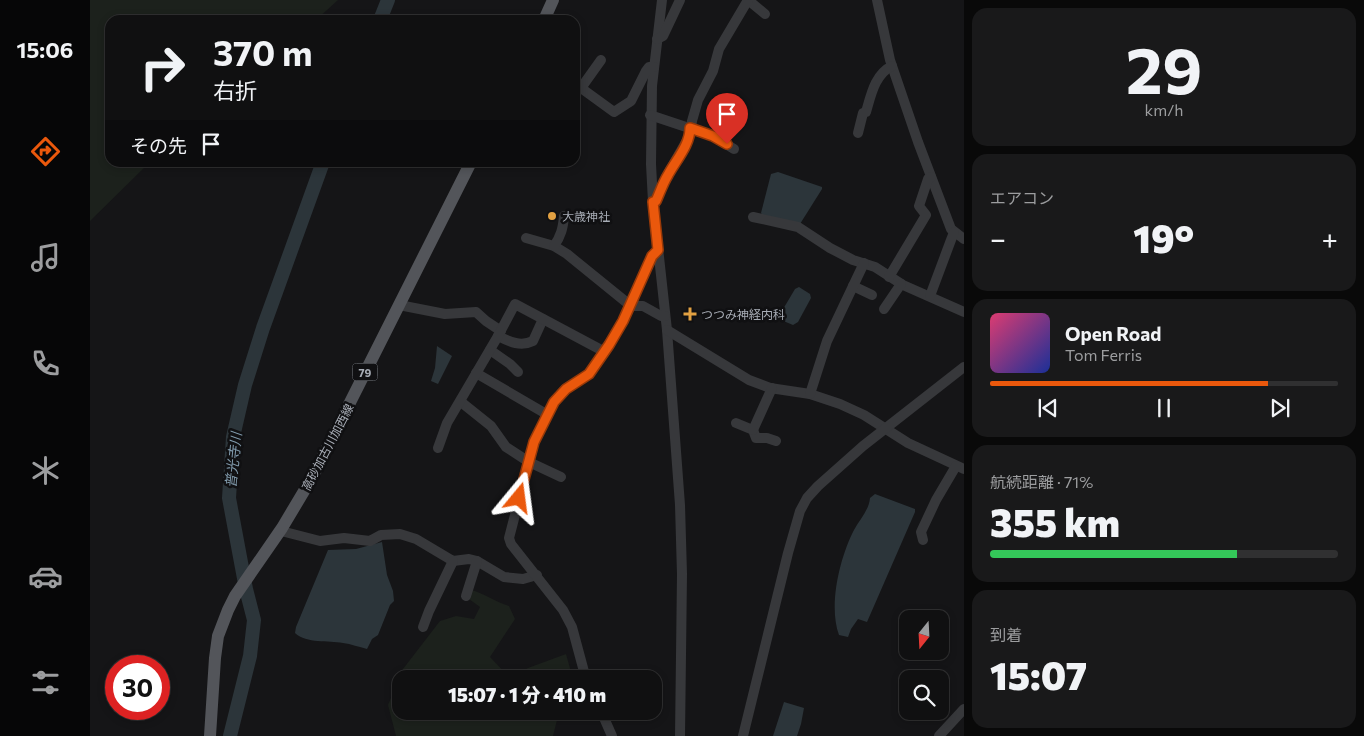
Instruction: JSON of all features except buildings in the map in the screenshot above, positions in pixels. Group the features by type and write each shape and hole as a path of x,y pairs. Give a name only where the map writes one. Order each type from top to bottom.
{"main road":[{"path":"546,15 553,0"},
{"name":"高砂加古川加西線","path":"210,736 218,636 228,610 238,591 282,528 313,476 468,167"}],"street":[{"path":"662,0 650,115 653,202 667,330 680,515 682,574 680,736"},
{"path":"657,39 663,36 680,0"},
{"path":"653,202 656,201 666,177 690,135 690,128 698,100 713,71 719,49 748,0 765,14"},
{"path":"877,0 892,66 931,177 951,229 964,239"},
{"path":"601,60 581,88 614,112 630,101 646,71 649,67 654,67"},
{"path":"858,133 876,81 886,68 892,66"},
{"path":"650,115 713,136 734,149"},
{"path":"889,277 926,215 919,206 928,179 931,177"},
{"path":"554,246 564,227 564,216"},
{"path":"752,217 798,227 830,248 853,260 875,267 901,284 964,312"},
{"path":"930,296 954,232"},
{"path":"526,238 554,246 567,254 630,305 643,306 661,316 665,316"},
{"path":"584,670 572,627 563,610 508,538 534,442 554,402 566,389 589,374 605,352 630,305 652,256 658,250"},
{"path":"810,394 826,341 864,263"},
{"path":"884,309 901,284"},
{"path":"853,286 872,295"},
{"path":"438,448 447,423 500,334 515,304 605,352"},
{"path":"399,305 445,314 476,312 500,334 514,343 530,343 533,341 543,319"},
{"path":"667,330 749,380 772,388 810,394 840,404 856,411 908,443 960,468 936,500 921,532 923,540"},
{"path":"490,350 518,372"},
{"path":"743,736 786,562 800,511 807,498 818,486 886,429 964,367"},
{"path":"476,373 548,415"},
{"path":"772,388 753,430 756,438 767,438 776,441"},
{"path":"461,402 491,426 506,448 529,462 561,477"},
{"path":"736,423 753,430"},
{"path":"282,528 284,532 320,541 344,538 370,541 381,535 400,534 416,539 453,561 469,559 477,561 504,577 523,579 537,575"},
{"path":"423,627 453,561"},
{"path":"466,596 477,561"},
{"path":"939,736 964,710"},
{"path":"604,720 612,736"}],"shaded area":[{"path":"90,0 338,0 322,15 105,15 105,167 145,167 90,221"},
{"path":"778,172 822,187 800,224 763,216 761,213 771,174"},
{"path":"799,287 810,294 811,298 798,322 793,325 781,320 779,316 795,289"},
{"path":"437,346 452,356 438,384 431,381 435,368"},
{"path":"875,494 915,509 915,512 867,622 858,619 848,637 839,635 836,623 835,596 837,581 849,541 866,510 870,498"},
{"path":"382,542 387,575 393,591 394,601 390,605 378,635 372,639 367,649 346,643 305,639 295,633 328,550 356,549"},
{"path":"472,590 509,606 515,619 490,657 502,670 403,670 440,621 456,616 474,619 480,607 469,599"},
{"path":"566,654 570,670 524,670 528,668"},
{"path":"392,695 392,720 557,720 553,736 396,736 388,705"},
{"path":"784,702 804,708 797,736 773,736"}],"waterway":[{"name":"普光寺川","path":"382,15 388,0"},
{"name":"普光寺川","path":"230,736 250,656 254,620 246,589 229,498 233,437 245,385 263,328 321,167"}],"place":[{"name":"大歳神社","path":"552,216"},
{"name":"つつみ神経内科","path":"690,314"}],"route":[{"path":"519,498 534,442 554,402 566,389 589,374 604,353 623,321 652,256 658,250 653,202 656,201 666,177 686,144 690,135 690,128 713,136 727,144"}]}
